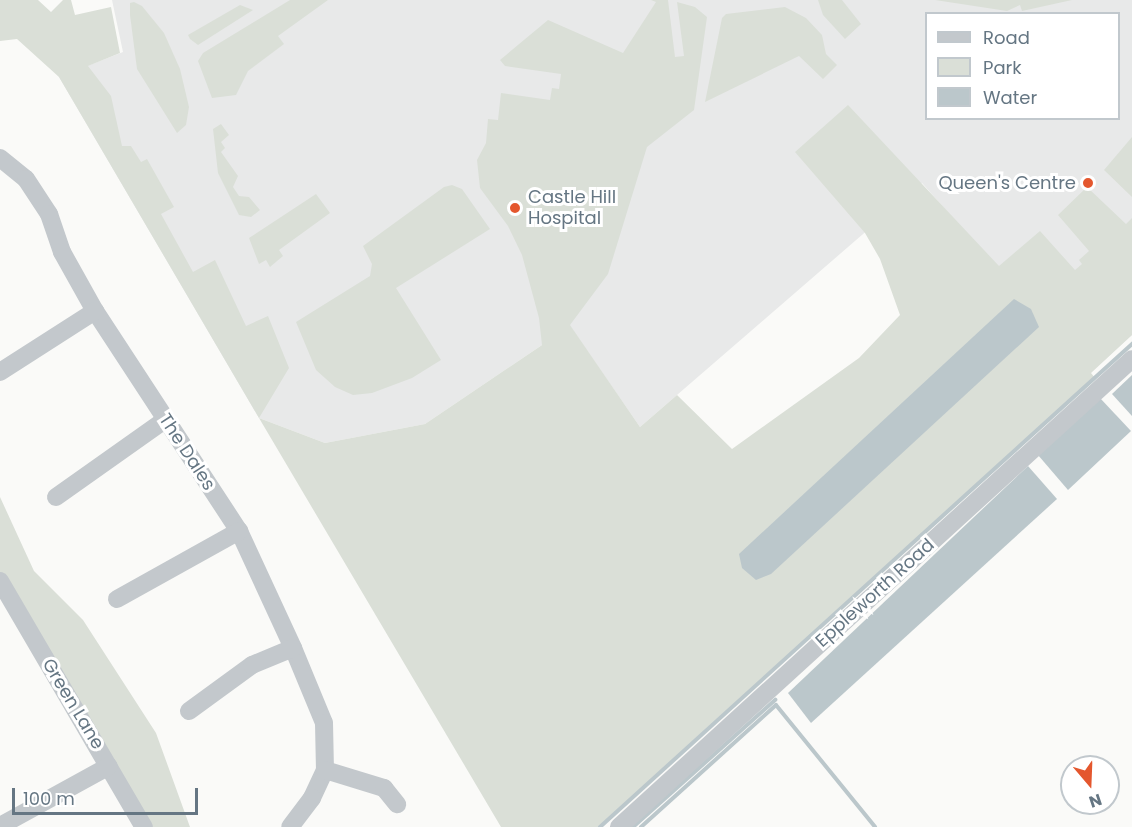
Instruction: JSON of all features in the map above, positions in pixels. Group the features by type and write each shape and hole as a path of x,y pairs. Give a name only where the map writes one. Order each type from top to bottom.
{"street":[{"name":"The Dales","path":"0,158 26,179 49,214 62,252 95,311 238,531 292,648 324,723 325,770 312,798 290,827"},
{"path":"0,372 95,311"},
{"name":"Eppleworth Road","path":"619,827 1132,358"},
{"path":"55,496 166,419"},
{"path":"117,599 238,531"},
{"name":"Green Lane","path":"0,581 144,827"},
{"path":"189,712 252,665 292,648"},
{"path":"0,826 109,766"},
{"path":"325,770 384,788 397,805"}],"shaded area":[{"name":"Castle Hill Hospital","path":"112,0 1132,0 1132,335 1090,373 922,183 640,427 570,326 425,424 325,443 259,418 59,77 123,52"}],"green space":[{"path":"0,0 38,0 51,12 63,0 71,0 75,15 111,7 120,53 88,66 111,96 122,146 131,146 141,162 147,159 174,207 161,214 193,272 215,260 246,326 268,316 289,368 259,418 59,77 17,39 0,41"},
{"path":"290,0 328,0 278,36 284,44 248,71 236,95 212,98 198,61 203,53"},
{"path":"651,0 668,0 675,57 684,56 677,2 695,7 707,17 694,110 647,147 608,274 570,325 640,427 677,395 732,449 859,358 900,315 880,259 865,233 795,152 848,105 999,266 1040,231 1075,270 1082,264 1079,260 1089,251 1058,215 1087,187 1126,224 1132,218 1132,335 1091,373 1095,378 601,827 501,827 259,418 325,443 425,424 542,345 539,318 522,255 508,226 480,188 477,160 486,143 488,119 498,120 501,93 550,100 552,88 559,89 561,74 505,66 500,60 548,20 623,53 656,2"},
{"path":"818,0 842,0 861,24 845,39 823,15"},
{"path":"935,0 1072,0 1022,11 1020,5 1007,11"},
{"path":"134,2 142,6 164,33 180,69 189,107 186,125 177,133 137,69 130,15 130,3"},
{"path":"240,5 253,10 198,45 190,39 188,35"},
{"path":"785,7 806,18 822,35 826,54 837,65 823,79 799,56 705,102 722,18 726,14"},
{"path":"221,124 229,135 221,142 225,148 221,152 238,176 233,187 239,196 249,197 260,210 251,217 239,215 218,173 213,129"},
{"path":"1132,137 1132,197 1104,170"},
{"path":"452,185 462,189 490,229 396,288 441,360 412,378 372,393 353,395 335,387 316,370 296,322 370,276 372,264 363,246 444,187"},
{"path":"316,194 330,213 279,250 283,256 270,267 266,260 259,264 249,238"},
{"path":"0,497 34,571 83,620 156,733 190,827 144,827 0,581"}],"water":[{"path":"1014,299 1031,309 1039,327 771,574 756,580 742,568 739,554"},
{"path":"1132,375 1132,416 1112,394"},
{"path":"1100,398 1131,431 1068,490 1038,455"},
{"path":"1028,466 1057,499 811,723 788,693"}],"waterway":[{"path":"600,827 1132,344"},
{"path":"633,827 775,700"},
{"path":"641,827 776,705 875,827"}],"place":[{"name":"Queen's Centre","path":"1088,183"},
{"name":"Castle Hill Hospital","path":"515,208"}]}
